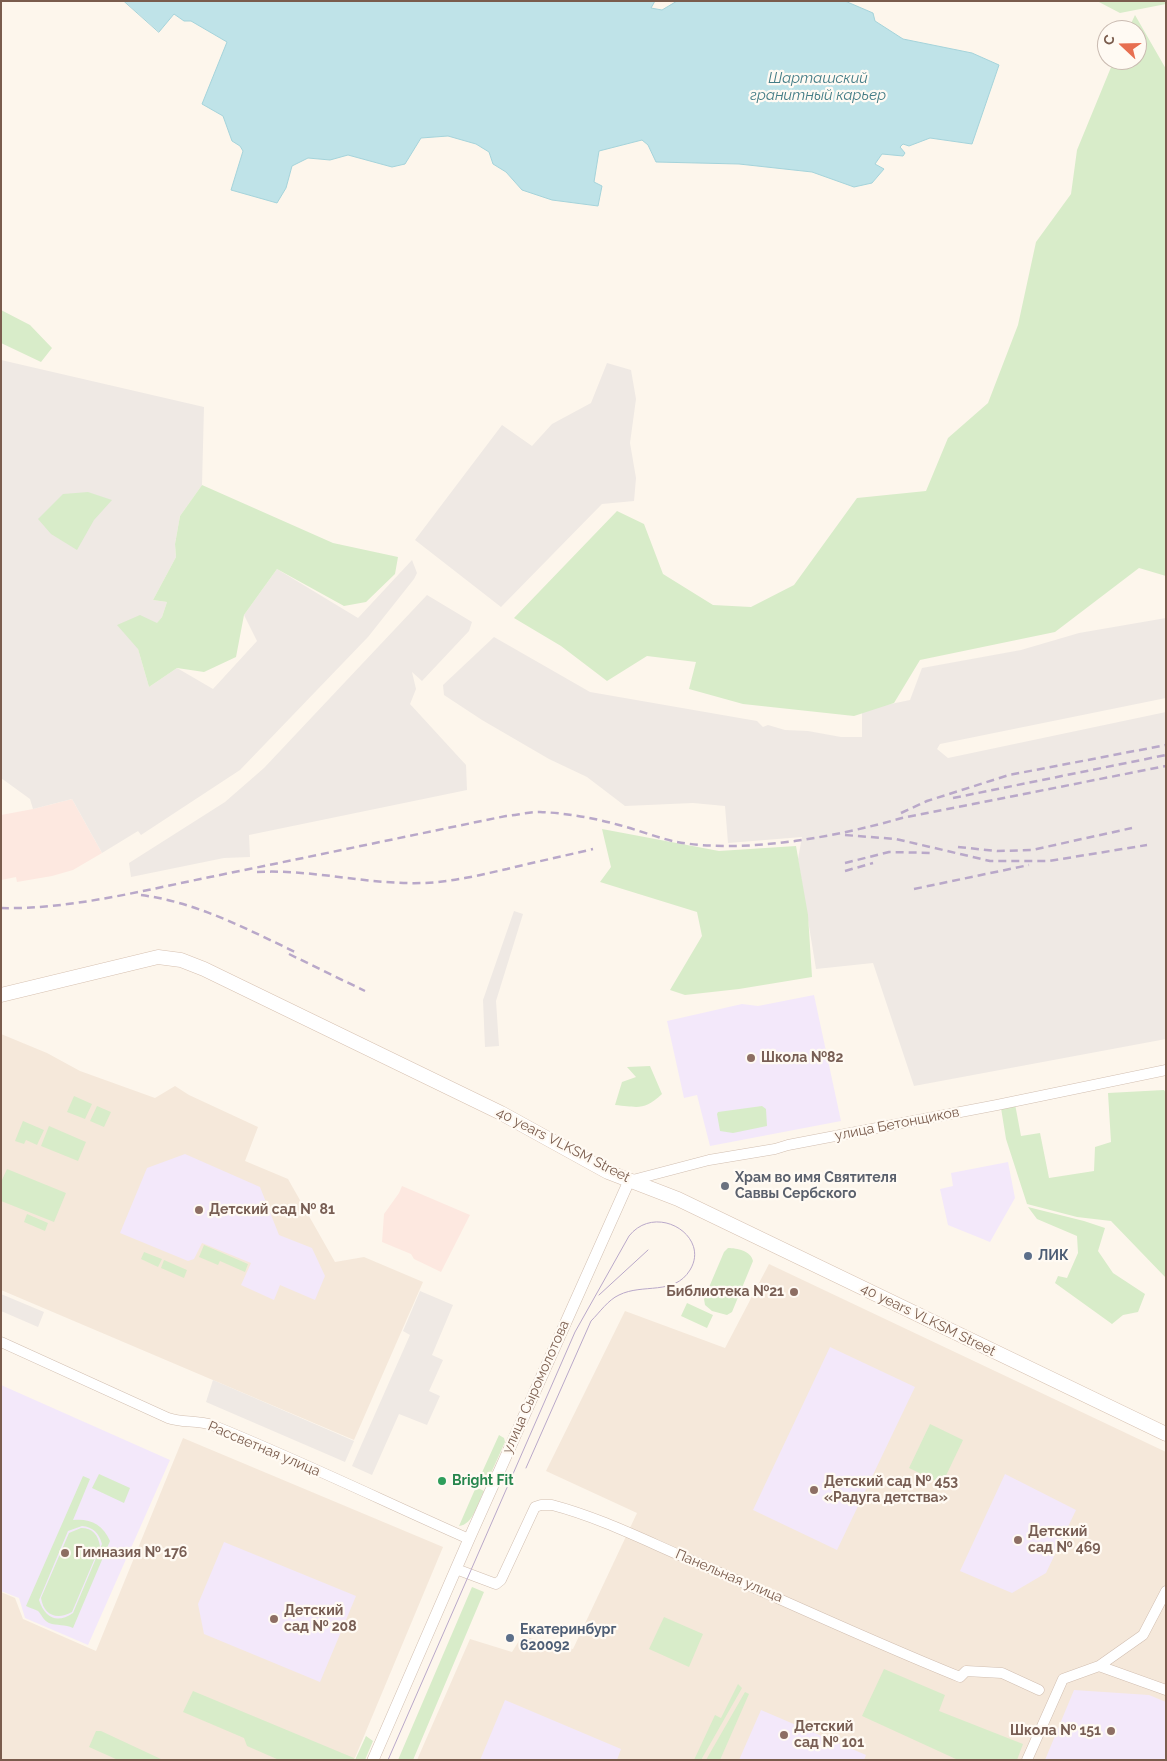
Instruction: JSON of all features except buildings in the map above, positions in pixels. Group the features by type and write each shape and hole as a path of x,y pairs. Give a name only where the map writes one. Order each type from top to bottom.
{"main road":[{"name":"40 years VLKSM Street","path":"1,995 158,957 181,960 501,1113 608,1172 685,1203 1166,1434"}],"street":[{"name":"улица Бетонщиков","path":"629,1181 709,1160 775,1149 1166,1070"},
{"name":"улица Сыромолотова","path":"373,1760 469,1539 629,1181"},
{"name":"Рассветная улица","path":"1,1342 168,1418 176,1421 209,1424 469,1539"},
{"name":"Панельная улица","path":"456,1569 496,1584 501,1580 535,1508 541,1504 552,1505 566,1508 626,1532 960,1678 966,1671 1002,1673 1040,1690"},
{"path":"1028,1760 1063,1679 1099,1666 1143,1635 1166,1592"},
{"path":"1099,1666 1166,1690"}],"shaded area":[{"path":"1,360 204,407 202,485 180,516 175,544 176,557 153,600 167,602 162,617 138,649 149,687 177,668 213,689 257,641 244,615 277,569 358,618 412,560 417,573 368,637 240,770 141,835 138,831 102,853 72,799 33,809 30,799 1,778"},
{"path":"607,363 631,370 636,399 630,443 636,478 634,501 602,504 501,607 415,540 502,425 532,446 552,424 591,403"},
{"path":"427,595 472,622 469,631 422,681 412,672 416,689 410,704 466,765 467,790 249,835 250,857 224,858 131,877 129,863 225,802 264,768"},
{"path":"1166,618 1166,698 940,744 937,749 948,758 1166,712 1166,1039 914,1086 873,963 816,969 798,859 802,837 728,843 725,806 693,803 625,806 587,777 549,759 482,720 444,695 443,685 494,637 590,692 757,721 763,727 768,725 785,730 808,731 841,737 862,737 862,710 910,700 922,668 1021,650 1079,633"},
{"path":"72,799 102,853 73,870 52,876 17,882 16,877 1,880 1,815"},
{"path":"514,911 523,914 496,1001 499,1046 485,1047 483,1000"},
{"name":"Школа №82","path":"814,995 841,1121 710,1146 697,1095 684,1098 667,1021 742,1004 758,1006"},
{"path":"1,1034 47,1053 80,1071 155,1098 175,1086 189,1095 258,1127 245,1161 288,1179 335,1262 364,1257 423,1282 354,1440 1,1290"},
{"name":"Детский сад № 81","path":"185,1154 260,1187 279,1235 312,1248 325,1276 315,1300 280,1285 274,1300 241,1285 251,1263 202,1243 194,1259 188,1261 120,1233 147,1168"},
{"path":"1008,1162 1015,1198 990,1242 948,1225 940,1189 953,1186 951,1173"},
{"path":"402,1186 470,1215 441,1272 414,1259 411,1254 382,1242 384,1214"},
{"path":"769,1264 1166,1452 1166,1760 417,1760 470,1639 512,1652 522,1636 573,1649 637,1513 546,1471 625,1311 725,1348"},
{"path":"420,1291 453,1305 432,1355 443,1360 429,1391 440,1396 427,1425 399,1414 372,1475 352,1466 410,1335 403,1331"},
{"path":"1,1294 44,1312 38,1327 1,1311"},
{"path":"830,1347 915,1387 837,1550 753,1510"},
{"path":"213,1380 354,1441 345,1462 206,1402"},
{"name":"Гимназия № 176","path":"1,1385 170,1460 88,1645 25,1618 19,1598 1,1591"},
{"path":"183,1438 443,1547 354,1760 1,1760 1,1592 15,1598 23,1619 96,1651"},
{"name":"Детский сад № 469","path":"1005,1474 1076,1510 1046,1573 1012,1593 960,1571"},
{"name":"Детский сад № 208","path":"224,1542 356,1596 320,1682 204,1634 198,1604"},
{"name":"Школа № 151","path":"1074,1690 1149,1695 1166,1702 1166,1760 1045,1760"},
{"path":"505,1700 621,1749 617,1760 480,1760"},
{"name":"Детский сад № 101","path":"761,1710 866,1755 864,1760 739,1760"}],"green space":[{"path":"1097,1 1166,1 1166,4 1120,13"},
{"path":"1147,36 1166,69 1166,576 1139,568 1055,632 920,660 894,703 854,716 743,704 689,689 696,662 647,656 607,681 561,646 514,618 617,511 644,524 663,574 713,605 751,607 794,585 857,498 926,491 948,438 988,403 1018,325 1036,242 1071,194 1077,150 1110,70 1147,70"},
{"path":"1,310 30,325 52,348 41,362 1,343"},
{"path":"202,485 333,543 398,557 395,574 366,602 344,606 277,569 244,615 236,657 204,672 177,668 149,687 138,649 117,625 140,615 157,623 162,617 167,602 153,600 176,557 175,544 180,516"},
{"path":"88,492 112,500 94,520 77,550 51,534 38,519 63,494"},
{"path":"602,829 719,851 796,846 808,915 812,977 739,989 685,995 670,990 702,936 697,912 600,882 611,867"},
{"path":"650,1066 662,1094 650,1103 640,1107 615,1105 622,1082 636,1077 627,1067"},
{"path":"1164,1090 1166,1093 1166,1278 1111,1221 1077,1217 1027,1204 1006,1139 1001,1108 1015,1104 1021,1136 1040,1133 1049,1178 1094,1171 1095,1147 1111,1142 1108,1093"},
{"path":"74,1096 92,1104 85,1119 67,1112"},
{"path":"97,1106 111,1112 104,1127 90,1121"},
{"path":"762,1106 766,1109 767,1126 733,1133 720,1131 718,1112"},
{"path":"23,1121 44,1130 37,1145 26,1140 24,1144 15,1141"},
{"path":"49,1126 86,1142 78,1161 41,1146"},
{"path":"7,1169 66,1193 54,1222 1,1201 1,1182"},
{"path":"1028,1207 1105,1228 1098,1251 1113,1273 1145,1294 1138,1312 1123,1315 1112,1324 1055,1283 1058,1276 1067,1278 1078,1253 1077,1236 1037,1219"},
{"path":"27,1214 48,1223 45,1231 24,1222"},
{"path":"204,1245 248,1264 245,1272 220,1261 218,1265 199,1257"},
{"path":"728,1248 747,1252 753,1261 732,1312 727,1315 712,1311 705,1305 704,1299 724,1252"},
{"path":"144,1252 162,1259 158,1267 141,1259"},
{"path":"164,1260 187,1270 184,1278 161,1268"},
{"path":"687,1303 713,1315 707,1328 681,1316"},
{"path":"930,1424 963,1440 942,1484 909,1468"},
{"path":"499,1435 504,1438 505,1442 487,1482 479,1479"},
{"path":"99,1474 130,1488 124,1503 92,1488"},
{"path":"83,1476 90,1479 73,1520 85,1520 95,1523 104,1530 110,1541 73,1628 49,1623 38,1611 26,1606","holes":["82,1526 95,1531 102,1544 73,1613 62,1618 52,1617 48,1615 39,1600 68,1531"]},
{"path":"476,1487 484,1491 468,1522 459,1526"},
{"path":"81,1528 89,1529 94,1533 100,1546 72,1612 61,1616 52,1615 45,1609 41,1598 69,1533"},
{"path":"472,1587 484,1592 413,1760 398,1760"},
{"path":"664,1617 703,1634 689,1667 649,1649"},
{"path":"884,1669 945,1695 939,1711 1023,1744 1017,1760 958,1760 862,1716"},
{"path":"738,1684 742,1688 701,1760 694,1760 715,1715 721,1718"},
{"path":"193,1691 354,1758 353,1760 279,1760 247,1746 244,1738 183,1712"},
{"path":"745,1692 749,1694 720,1760 706,1760"},
{"path":"96,1731 101,1731 163,1760 118,1760 89,1747"},
{"path":"366,1736 373,1741 365,1760 355,1760"}],"water":[{"name":"Шарташский гранитный карьер","path":"124,1 655,1 651,8 662,10 677,1 845,1 873,13 875,21 903,39 972,53 999,65 972,144 930,138 909,146 903,144 900,147 905,153 903,156 882,154 875,164 884,169 872,183 854,187 812,172 739,164 656,162 648,145 642,140 599,151 594,182 602,186 598,206 552,200 522,190 506,172 493,164 489,152 476,144 448,136 421,138 405,164 392,167 348,155 330,160 308,158 292,166 286,188 277,203 231,190 243,151 240,146 232,141 223,116 202,104 227,42 191,21 184,21 174,14 159,32"}],"tram line":[{"path":"388,1760 575,1332 629,1236 640,1226 653,1222 666,1223 678,1228 687,1235 693,1246 695,1257 690,1270 676,1283 658,1288 628,1292 615,1297 591,1321 526,1468"},
{"path":"599,1295 648,1250"}],"railway":[{"path":"901,813 927,801 1009,775 1166,745"},
{"path":"953,798 1166,755"},
{"path":"1,908 52,906 106,898 527,813 540,812 590,818 677,842 704,845 761,845 820,837 902,818 1166,766"},
{"path":"958,847 997,851 1032,850 1132,828"},
{"path":"845,835 896,839 990,861 1049,861 1147,845"},
{"path":"257,872 299,873 382,882 424,883 476,876 593,849"},
{"path":"845,863 889,852 934,853"},
{"path":"845,871 873,863"},
{"path":"914,889 1029,865"},
{"path":"141,895 201,910 297,953"},
{"path":"289,954 365,991"}],"place":[{"name":"Школа №82","path":"751,1058"},
{"name":"Храм во имя Святителя Саввы Сербского","path":"725,1186"},
{"name":"Детский сад № 81","path":"199,1210"},
{"name":"ЛИК","path":"1028,1256"},
{"name":"Библиотека №21","path":"794,1292"},
{"name":"Bright Fit","path":"442,1481"},
{"name":"Детский сад № 453 «Радуга детства»","path":"814,1490"},
{"name":"Детский сад № 469","path":"1018,1540"},
{"name":"Гимназия № 176","path":"65,1553"},
{"name":"Детский сад № 208","path":"274,1619"},
{"name":"Екатеринбург 620092","path":"510,1638"},
{"name":"Школа № 151","path":"1111,1731"},
{"name":"Детский сад № 101","path":"784,1735"}]}
